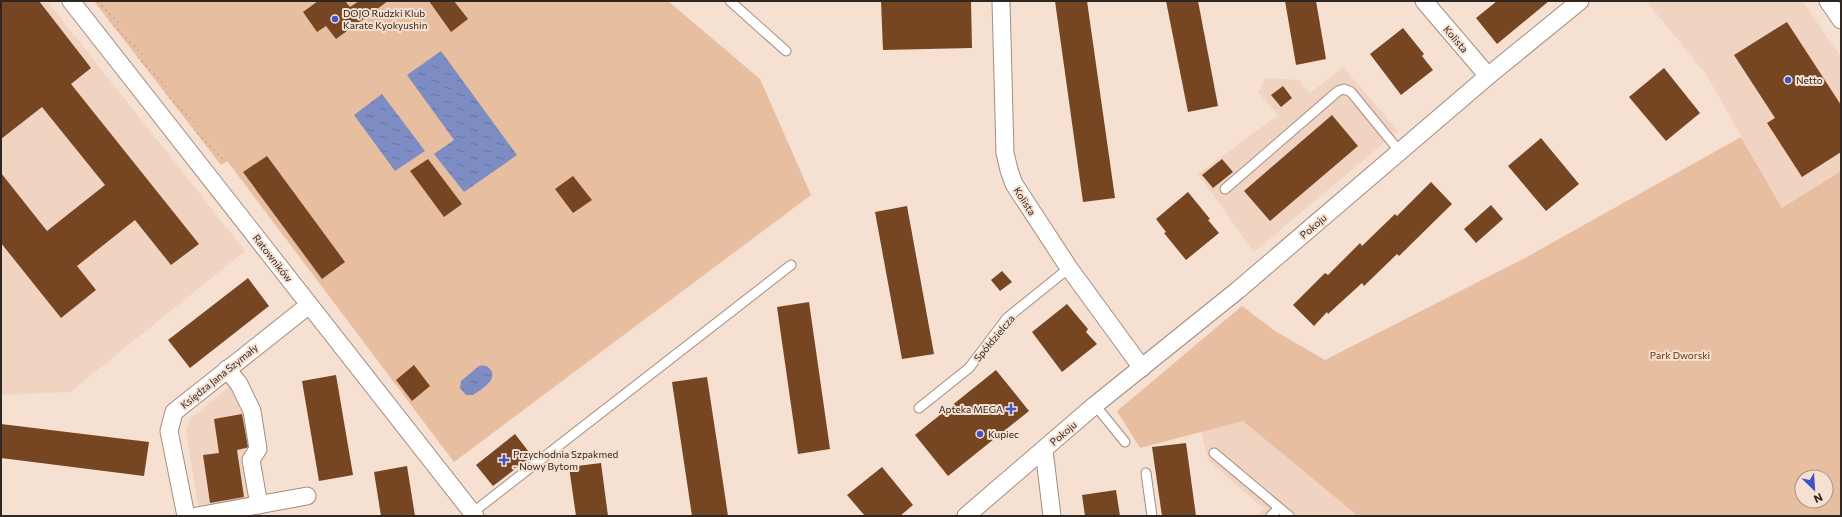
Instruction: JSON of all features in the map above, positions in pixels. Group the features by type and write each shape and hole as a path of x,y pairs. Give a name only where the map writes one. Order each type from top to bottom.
{"street":[{"name":"Ratowników","path":"71,1 474,514"},
{"name":"Kolista","path":"1001,1 1005,153 1014,184 1069,268 1142,368"},
{"name":"Kolista","path":"1424,1 1488,76"},
{"name":"Pokoju","path":"966,516 1095,405 1238,290 1488,76 1580,1"},
{"path":"1828,1 1841,20"},
{"name":"Księdza Jana Szymały","path":"186,516 169,431 174,412 309,305"},
{"path":"227,369 239,384 252,411 258,449 251,460 259,505"},
{"name":"Pokoju","path":"1044,450 1052,516"},
{"path":"197,516 307,496"}],"lane":[{"path":"730,1 786,51"},
{"path":"1225,189 1338,91 1344,89 1351,92 1400,152"},
{"path":"474,514 791,265"},
{"name":"Spółdzielcza","path":"919,408 969,368 1007,318 1069,268"},
{"path":"1095,405 1125,442"},
{"path":"1214,453 1288,516"},
{"path":"1146,473 1152,516"},
{"path":"1271,516 1279,508"}],"shaded area":[{"path":"1,1 47,1 245,251 70,392 1,395"},
{"path":"1646,1 1802,1 1841,57 1841,171 1782,208 1706,74"},
{"path":"1343,67 1398,131 1254,252 1198,174 1278,115 1258,92 1266,78 1299,80 1310,93"},
{"path":"234,383 248,411 256,501 211,509 208,504 198,506 186,430 191,418"},
{"path":"1243,420 1358,516 1256,516 1264,509 1208,460 1201,431"}],"green space":[{"path":"94,1 103,1 180,104 227,161 221,165"},
{"path":"103,1 668,1 760,79 811,195 454,462 231,166 177,101"},
{"name":"Park Dworski","path":"1741,137 1782,208 1841,171 1841,516 1358,516 1243,421 1140,448 1117,411 1242,306 1275,331 1325,360 1525,258"}],"water":[{"path":"441,51 517,155 464,192 434,154 454,140 407,75"},
{"path":"382,94 425,151 395,171 354,115"},
{"path":"482,365 489,368 492,373 492,377 488,384 473,395 466,395 460,388 461,381"}],"building":[{"path":"1,1 39,1 91,68 71,84 199,244 171,265 135,220 77,266 96,290 61,318 1,243 1,173 47,231 105,185 42,107 1,139"},
{"name":"DOJO Rudzki Klub Karate Kyokyushin","path":"318,1 345,1 350,7 359,1 388,1 336,39 326,26 317,32 303,12"},
{"path":"429,1 454,1 468,19 451,32"},
{"path":"881,1 971,1 972,48 883,50"},
{"path":"1055,1 1087,1 1115,198 1083,202"},
{"path":"1166,1 1198,1 1218,106 1188,112"},
{"path":"1285,1 1316,1 1326,59 1296,65"},
{"path":"1497,1 1549,1 1497,44 1476,18"},
{"name":"Netto","path":"1787,22 1841,105 1841,152 1802,177 1767,123 1775,118 1734,55"},
{"path":"1403,28 1424,54 1422,56 1433,70 1401,95 1370,54"},
{"path":"1664,68 1700,113 1666,141 1629,97"},
{"path":"1283,86 1292,98 1281,107 1271,95"},
{"path":"1332,115 1358,146 1270,221 1244,191"},
{"path":"1541,138 1579,184 1546,211 1508,166"},
{"path":"267,156 345,262 322,279 243,172"},
{"path":"428,159 462,204 444,217 410,171"},
{"path":"1222,159 1233,172 1213,188 1202,175"},
{"path":"573,176 592,200 573,213 555,189"},
{"path":"1431,182 1452,204 1399,256 1397,254 1364,286 1362,283 1328,314 1327,312 1314,326 1293,305 1325,273 1328,275 1360,243 1362,246 1395,214 1397,216"},
{"path":"1188,192 1210,219 1208,220 1219,233 1186,260 1164,233 1166,232 1156,219"},
{"path":"1491,205 1503,219 1476,243 1464,229"},
{"path":"907,206 934,354 902,359 875,212"},
{"path":"1002,271 1012,282 1000,291 991,280"},
{"path":"248,278 269,306 190,368 168,340"},
{"path":"809,302 830,449 798,454 777,307"},
{"path":"1067,304 1088,329 1086,332 1097,344 1062,372 1032,332"},
{"path":"414,365 430,386 412,401 396,380"},
{"path":"996,370 1029,411 948,476 915,435"},
{"path":"336,375 353,475 319,481 302,381"},
{"path":"707,377 728,516 692,516 672,382"},
{"path":"242,414 248,447 237,450 244,497 210,503 203,455 219,453 214,419"},
{"path":"1,424 149,442 144,476 1,458"},
{"name":"Przychodnia Szpakmed - Nowy Bytom","path":"515,434 532,456 493,486 476,465"},
{"path":"1186,443 1196,516 1162,516 1152,447"},
{"path":"601,463 608,516 576,516 569,467"},
{"path":"407,466 415,516 381,516 374,472"},
{"path":"882,467 913,505 900,516 865,516 847,495"},
{"path":"1116,490 1120,516 1085,516 1082,495"}],"place":[{"name":"DOJO Rudzki Klub Karate Kyokyushin","path":"335,19"},
{"name":"Netto","path":"1788,80"},
{"name":"Apteka MEGA","path":"1011,409"},
{"name":"Kupiec","path":"980,434"},
{"name":"Przychodnia Szpakmed - Nowy Bytom","path":"504,460"}]}
